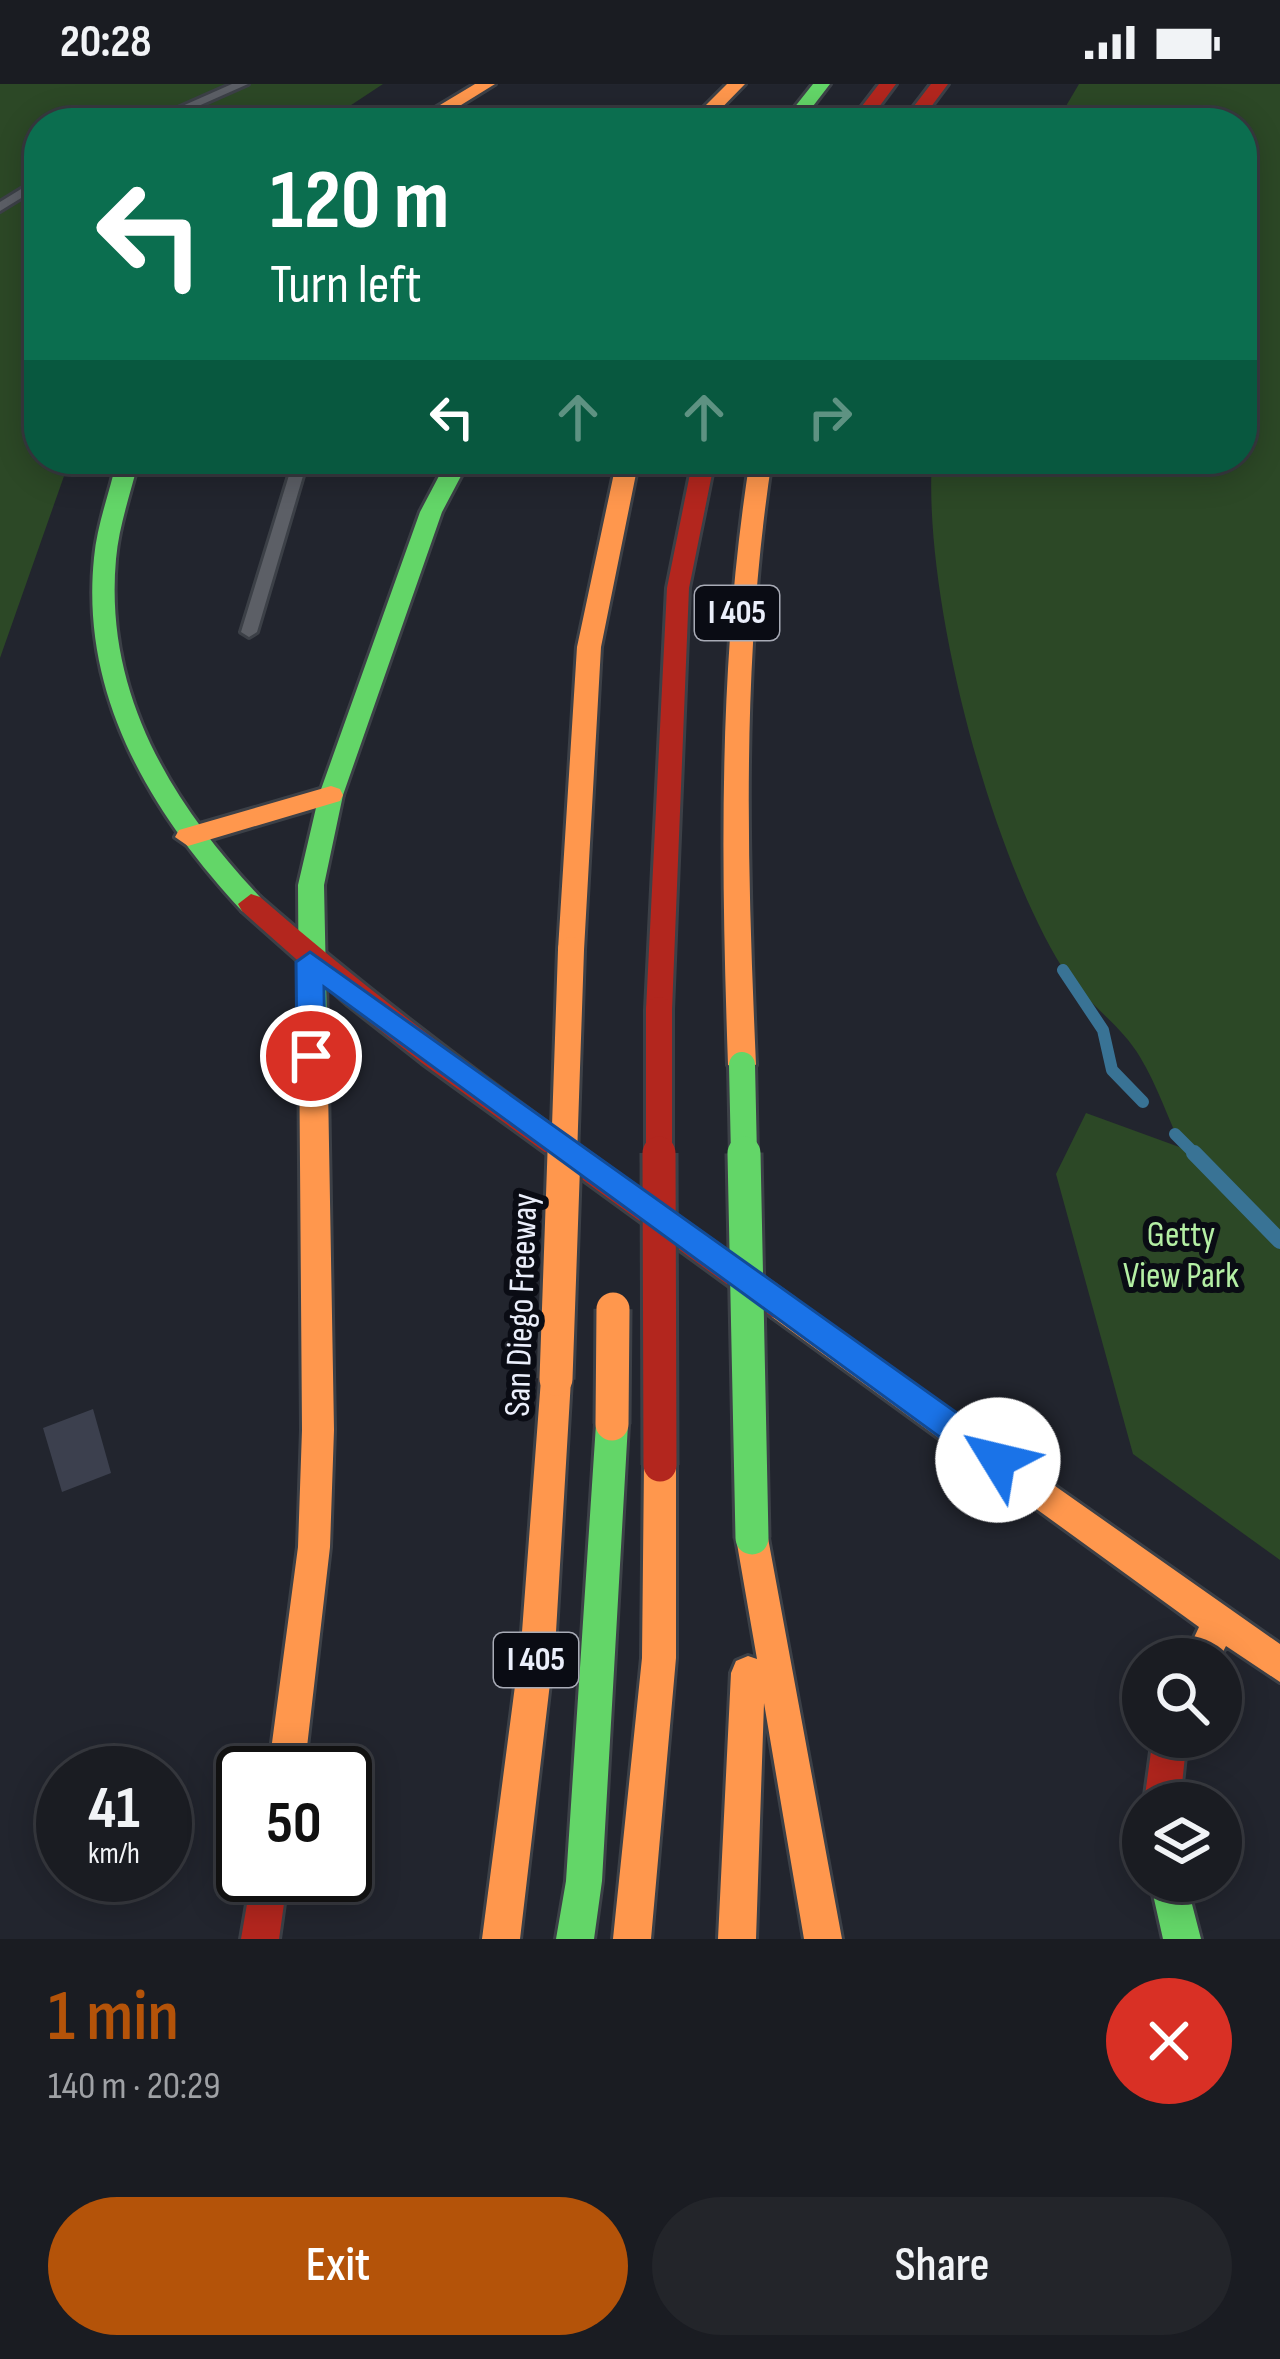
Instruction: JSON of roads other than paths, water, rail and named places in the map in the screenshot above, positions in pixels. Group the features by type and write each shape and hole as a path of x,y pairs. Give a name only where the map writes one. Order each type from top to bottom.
{"main road":[{"path":"445,108 487,84"},
{"path":"712,108 736,84"},
{"path":"803,108 822,84"},
{"path":"870,108 888,84"},
{"path":"922,108 940,84"},
{"path":"124,474 106,545 105,611 114,696 160,800 188,837 310,962 432,1055 1280,1665"},
{"path":"289,1746 314,1547 318,1430 311,885 331,795 431,512 451,474"},
{"name":"San Diego Freeway","path":"501,1939 539,1633 556,1378 571,950 590,647 625,474"},
{"path":"632,1939 659,1658 659,1010 678,588 701,474"},
{"name":"I 405","path":"736,1939 752,1538 733,661 757,474"},
{"path":"188,837 331,795"},
{"path":"615,1214 616,1144"},
{"path":"574,1939 584,1881 612,1424 614,1284"},
{"path":"752,1538 823,1939"},
{"path":"1212,1638 1221,1620"},
{"path":"260,1939 266,1902"},
{"path":"1173,1902 1182,1939"}],"lane":[{"path":"185,108 242,84"},
{"path":"249,632 296,474"}],"waterway":[{"path":"1063,970 1103,1030 1112,1070 1143,1102"},
{"path":"1175,1134 1194,1153"},
{"path":"1194,1153 1197,1156"},
{"path":"1194,1153 1280,1241"}],"park label":[{"name":"Getty View Park","path":"1181,1256"}]}
